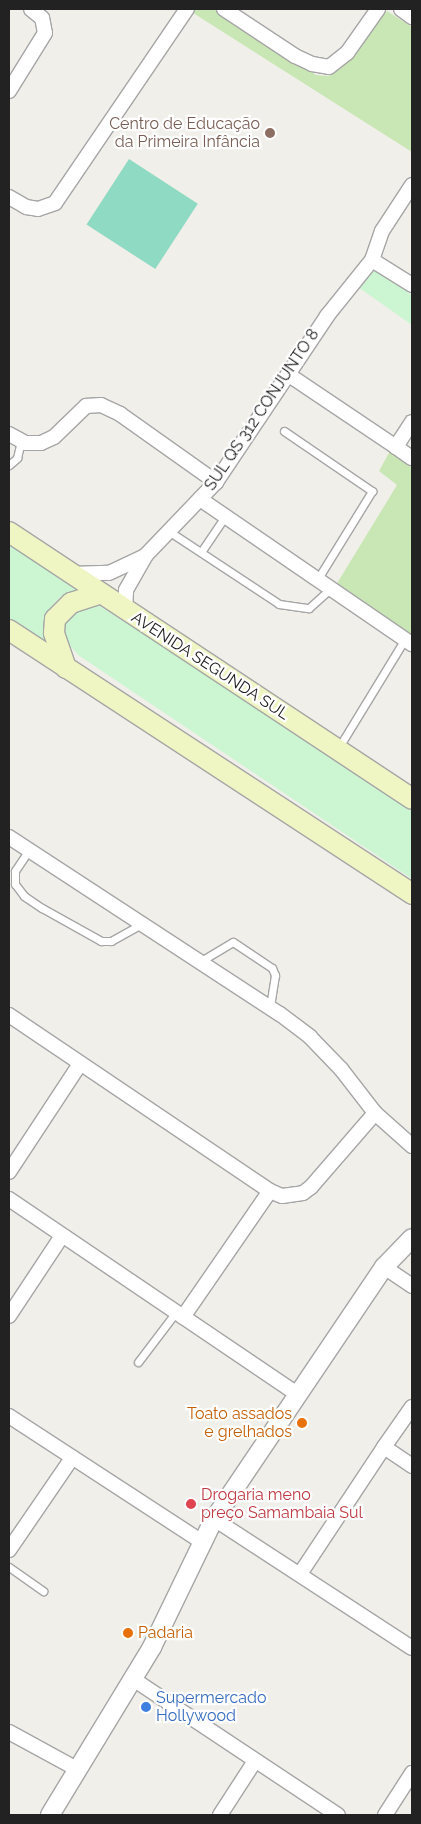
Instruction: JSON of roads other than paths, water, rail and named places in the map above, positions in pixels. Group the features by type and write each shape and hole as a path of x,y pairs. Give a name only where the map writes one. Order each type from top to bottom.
{"main road":[{"name":"AVENIDA SEGUNDA SUL","path":"9,532 99,594 338,748 412,799"},
{"path":"66,668 54,633 55,619 71,603 99,594"},
{"path":"9,630 412,894"}],"street":[{"path":"11,82 45,33 42,18 31,9"},
{"path":"9,197 26,207 38,209 55,203 187,9"},
{"path":"224,9 295,56 312,64 329,67 347,53 378,9"},
{"path":"401,9 412,16"},
{"path":"412,185 382,230 372,260 412,286"},
{"name":"SUL QS 312 CONJUNTO 8","path":"125,611 126,590 146,555 216,482 327,316 372,260"},
{"path":"289,375 412,458"},
{"path":"9,434 31,444 48,441 80,410 95,404 120,414 216,482"},
{"path":"396,447 412,422"},
{"path":"200,500 329,590 409,642"},
{"name":"SUL QS 312 CONJUNTO 8","path":"70,574 109,573 146,555"},
{"path":"9,837 144,923 270,1007 310,1037 341,1069 375,1113 412,1146"},
{"path":"9,1015 270,1191 282,1196 294,1196 311,1187 375,1113"},
{"path":"9,1172 80,1064"},
{"path":"180,1314 270,1191"},
{"path":"9,1199 298,1395"},
{"path":"9,1316 62,1236"},
{"path":"54,1814 77,1769 133,1679 201,1541 214,1519 384,1267 412,1238"},
{"path":"384,1267 412,1286"},
{"path":"300,1574 412,1406"},
{"path":"9,1416 201,1541"},
{"path":"384,1447 412,1466"},
{"path":"9,1550 72,1458"},
{"path":"214,1519 412,1648"},
{"path":"133,1679 338,1815"},
{"path":"9,1732 77,1769"},
{"path":"220,1815 255,1761"},
{"path":"385,1815 412,1773"}],"lane":[{"path":"284,431 372,491 316,581"},
{"path":"9,465 17,458 22,441"},
{"path":"201,552 224,518"},
{"path":"170,532 279,604 310,608 329,590"},
{"path":"338,748 349,728 409,642"},
{"path":"29,850 15,871 15,884 24,896 42,908 101,941 111,941 144,923"},
{"path":"201,961 233,942 272,968 275,975 270,1007"},
{"path":"138,1362 180,1314"},
{"path":"9,1567 43,1590"}],"place":[{"name":"Centro de Educação da Primeira Infância","path":"270,133"},
{"name":"Toato assados e grelhados","path":"302,1423"},
{"name":"Drogaria meno preço Samambaia Sul","path":"191,1504"},
{"name":"Padaria","path":"128,1633"},
{"name":"Supermercado Hollywood","path":"146,1707"}]}
